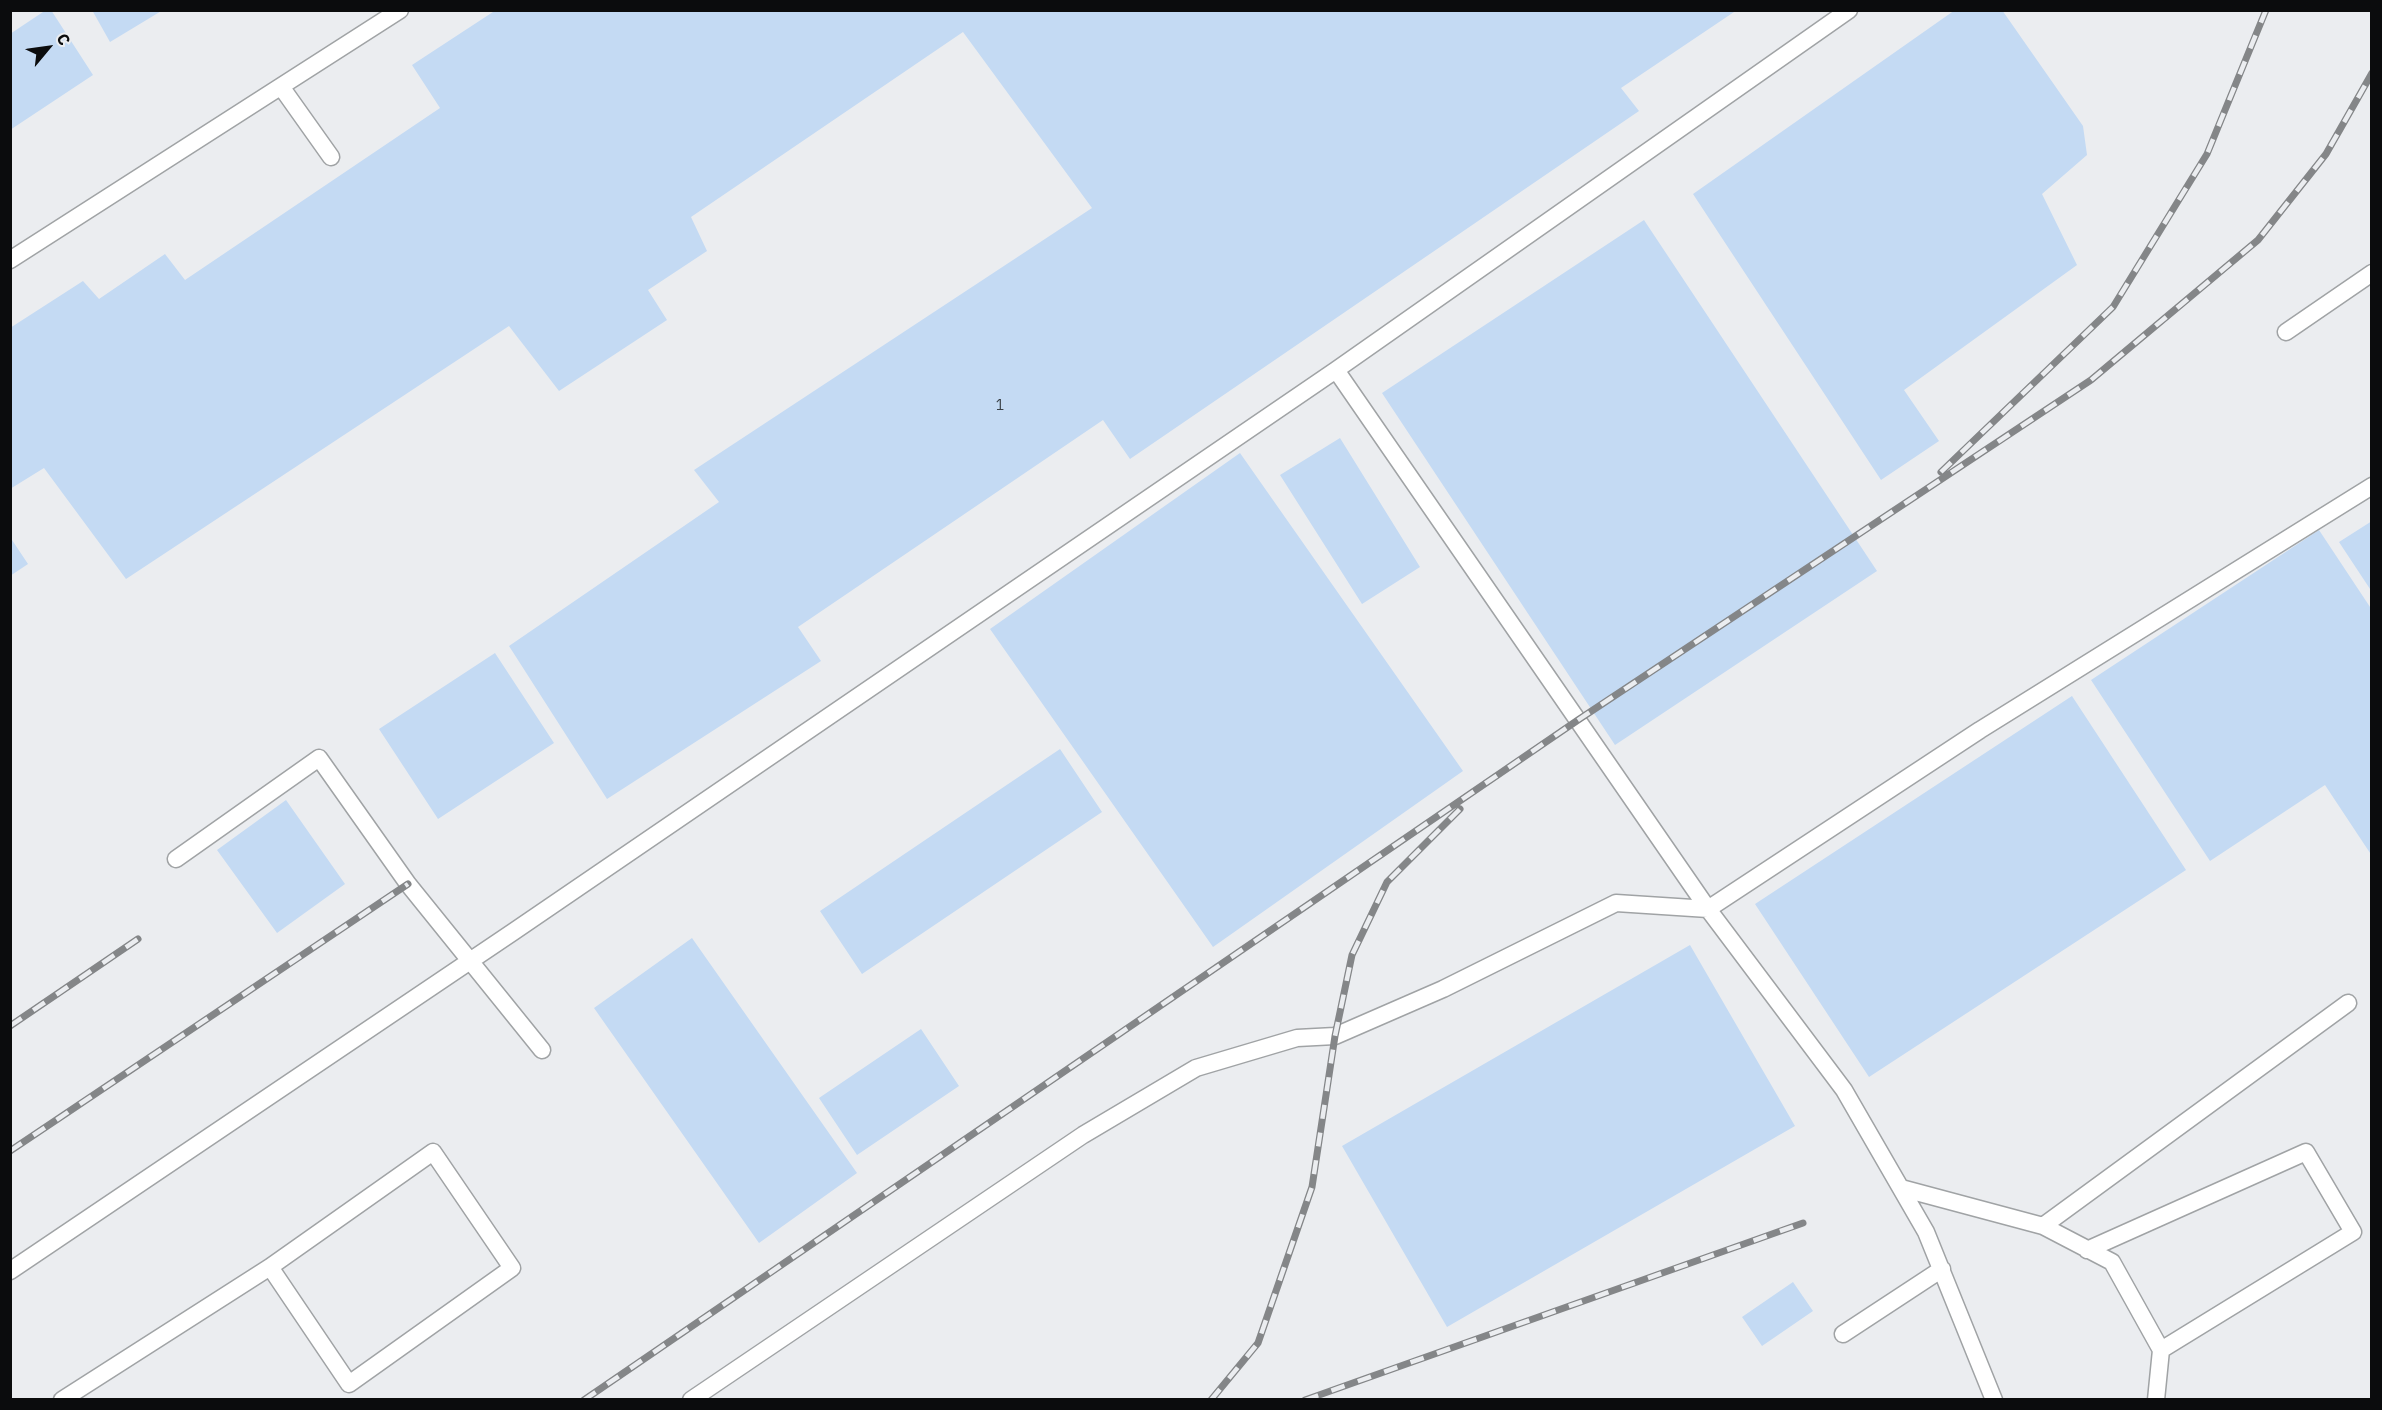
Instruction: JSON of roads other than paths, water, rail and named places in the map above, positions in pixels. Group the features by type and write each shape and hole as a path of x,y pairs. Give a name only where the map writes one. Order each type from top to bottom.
{"lane":[{"path":"10,260 282,88 400,10"},
{"path":"10,1271 470,961 1335,370 1849,10"},
{"path":"282,88 331,157"},
{"path":"2286,332 2372,273"},
{"path":"1335,370 1708,909 1844,1090 1926,1232 1994,1400"},
{"path":"691,1400 1083,1135 1196,1068 1297,1038 1335,1036 1443,989 1616,903 1708,909 1980,730 2372,486"},
{"path":"176,859 319,758 408,884 542,1050"},
{"path":"2043,1226 2348,1003"},
{"path":"62,1400 270,1267 433,1152 512,1268 349,1384 270,1267"},
{"path":"2087,1250 2306,1152 2353,1232 2161,1350"},
{"path":"1901,1188 2043,1226 2112,1262 2161,1350 2156,1400"},
{"path":"1843,1334 1942,1269"}],"railway":[{"path":"1941,472 2113,307 2207,154 2266,10"},
{"path":"584,1400 1578,720 2091,380 2258,240 2326,154 2372,73"},
{"path":"1211,1400 1258,1343 1312,1187 1335,1036 1352,955 1387,882 1460,809"},
{"path":"10,1151 408,884"},
{"path":"10,1026 138,939"},
{"path":"1305,1400 1803,1223"}]}
